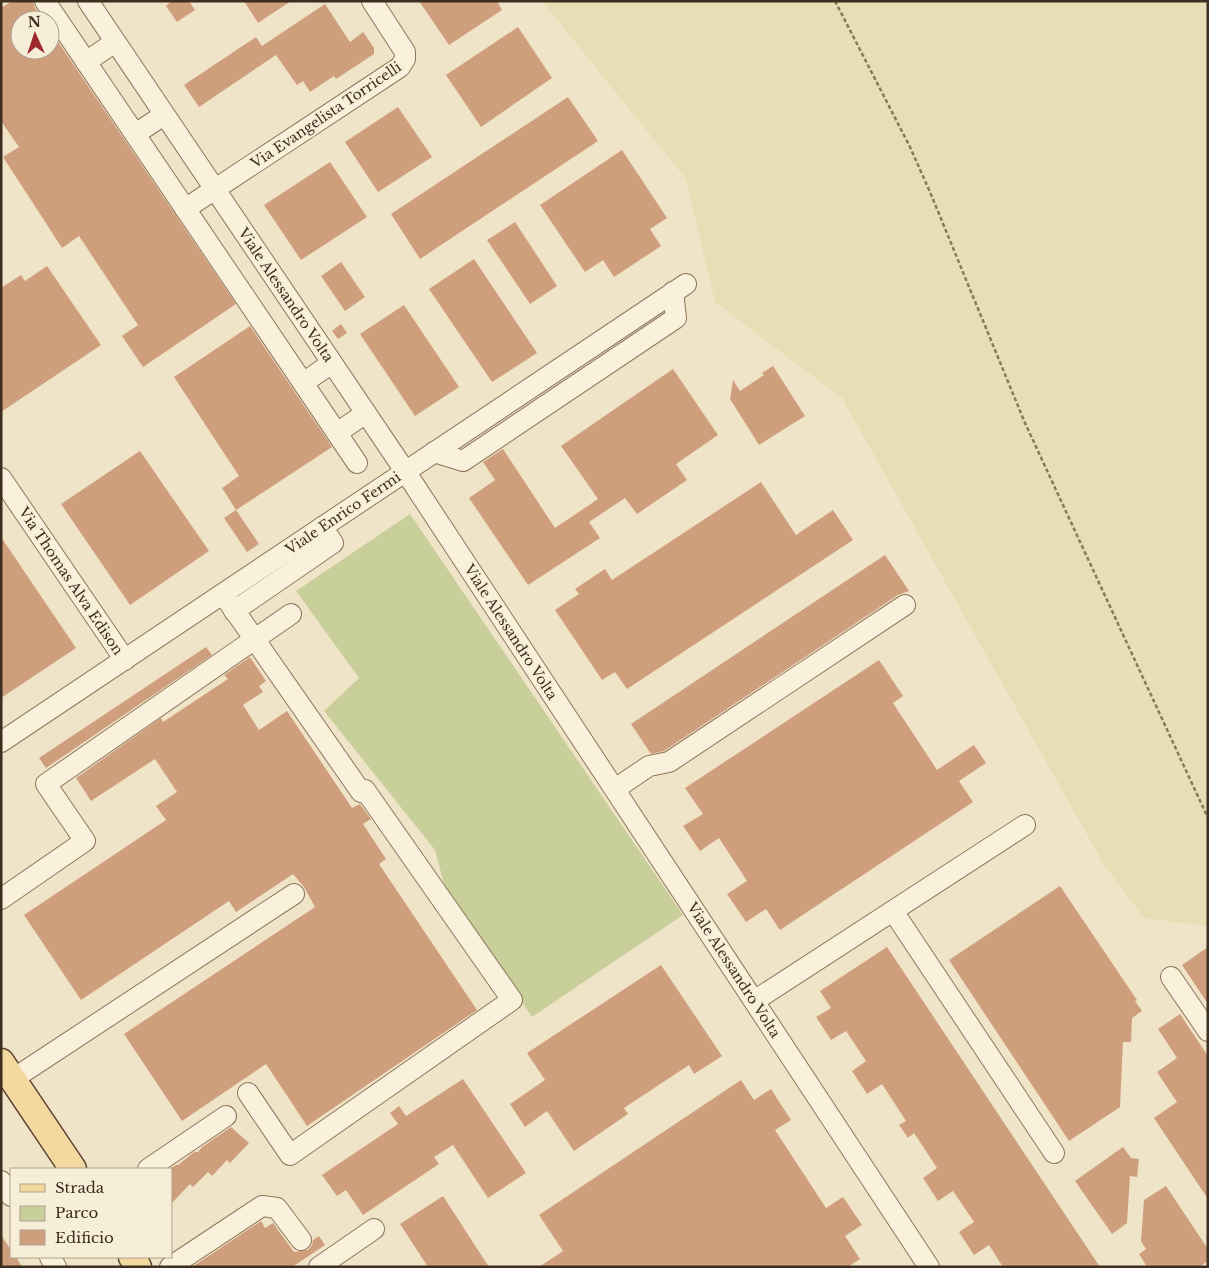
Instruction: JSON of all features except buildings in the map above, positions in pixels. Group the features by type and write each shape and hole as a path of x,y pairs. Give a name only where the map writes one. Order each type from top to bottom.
{"main road":[{"path":"5,1077 54,1168"},
{"path":"5,1077 72,1168"}],"street":[{"path":"45,1 357,462"},
{"name":"Viale Alessandro Volta","path":"88,1 405,471 929,1267"},
{"name":"Via Evangelista Torricelli","path":"214,190 400,67 405,59 405,52 372,1"},
{"path":"86,62 115,42"},
{"path":"135,134 164,115"},
{"path":"186,209 214,190"},
{"name":"Viale Enrico Fermi","path":"1,742 679,288"},
{"path":"303,383 332,363"},
{"path":"337,433 366,413"},
{"name":"Via Thomas Alva Edison","path":"1,478 125,660"},
{"path":"234,611 333,543 322,527"},
{"path":"223,594 361,792 365,790 512,1000 290,1154 248,1094"},
{"path":"615,789 649,766 669,762 905,606"},
{"path":"1,899 86,841 46,784 291,614"},
{"path":"754,1001 1025,825"},
{"path":"5,1077 294,894"},
{"path":"893,911 1054,1153"},
{"path":"1171,977 1208,1031"},
{"path":"149,1168 226,1116"},
{"path":"1,1181 10,1194"},
{"path":"170,1267 262,1206 278,1208 300,1240"},
{"path":"302,1267 323,1258 374,1230"}],"path":[{"path":"835,1 897,122 930,192 1029,432 1208,818"}],"shaded area":[{"path":"542,1 1208,1 1208,926 1144,918 1103,863 842,398 715,302 686,179"}],"green space":[{"path":"410,514 683,915 532,1017 445,888 435,850 324,711 359,678 296,591"}]}
